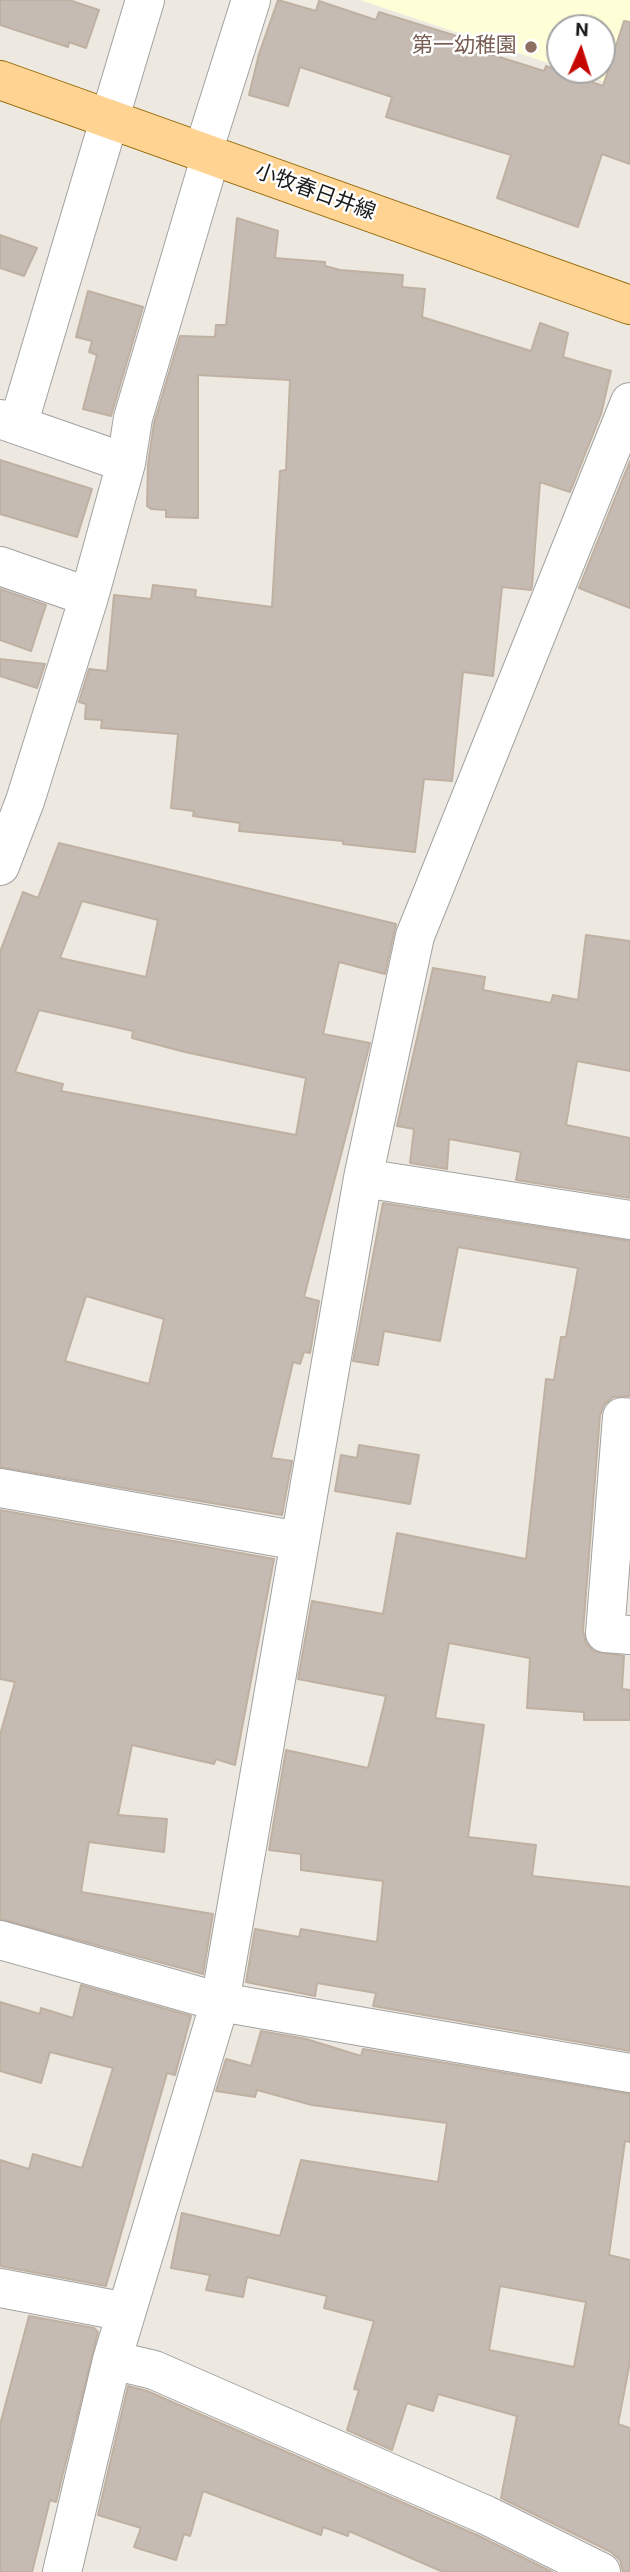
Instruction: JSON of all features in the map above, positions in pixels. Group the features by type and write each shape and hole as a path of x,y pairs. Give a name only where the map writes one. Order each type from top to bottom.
{"main road":[{"name":"小牧春日井線","path":"0,80 630,305"}],"street":[{"path":"126,463 9,422 145,0"},
{"path":"0,866 13,796 89,597 126,463 133,418 251,0"},
{"path":"62,2572 112,2360 220,2001 363,1178 415,936 630,402"},
{"path":"0,566 89,597"},
{"path":"363,1178 630,1220"},
{"path":"630,1418 622,1418 605,1633 630,1635"},
{"path":"0,1488 299,1541"},
{"path":"0,1940 220,2001 630,2073"},
{"path":"0,2288 126,2312"},
{"path":"112,2360 154,2370 486,2515 601,2572"}],"shaded area":[{"name":"第一幼稚園","path":"360,0 630,0 630,90 612,84 616,84 616,14 546,14 546,62"}],"building":[{"path":"0,0 69,0 99,10 86,48 69,42 68,47 0,25"},
{"path":"278,0 316,11 319,1 376,20 379,12 463,38 461,45 544,71 546,66 546,84 603,86 616,84 616,46 624,21 630,22 630,164 602,154 578,227 497,198 511,155 386,117 392,97 300,67 288,106 249,95 259,54"},
{"path":"237,218 278,231 275,258 325,262 325,266 340,270 403,275 402,287 425,289 422,317 531,351 540,323 568,333 563,357 611,371 601,414 570,492 540,482 531,590 502,587 493,676 463,672 452,781 424,779 415,852 343,844 343,841 239,831 240,823 193,816 194,811 171,808 178,734 101,728 102,720 85,719 86,704 79,702 89,669 107,671 114,595 151,599 153,585 196,590 195,597 272,607 280,471 286,470 290,380 198,375 198,518 166,517 166,510 151,509 147,506 148,464 154,423 180,336 215,337 216,325 226,325"},
{"path":"0,235 37,248 24,276 0,268"},
{"path":"88,291 143,307 111,416 83,409 97,355 89,352 92,341 76,337"},
{"path":"0,460 92,489 77,537 0,514"},
{"path":"630,461 630,608 579,588"},
{"path":"0,589 46,605 31,651 0,640"},
{"path":"0,659 45,664 37,688 0,676"},
{"path":"59,843 396,924 385,974 339,962 323,1034 370,1043 304,1297 319,1301 310,1353 304,1352 300,1364 293,1362 271,1458 292,1461 282,1515 0,1467 0,952 23,892 38,898","holes":["82,901 158,920 146,977 60,958","39,1010 133,1031 132,1038 185,1052 306,1078 296,1135 61,1091 63,1084 15,1072","86,1296 164,1319 149,1384 65,1361"]},
{"path":"586,935 630,941 630,1071 577,1061 566,1125 630,1138 630,1198 516,1180 521,1152 449,1139 447,1169 410,1163 414,1129 397,1126 433,968 485,977 483,990 551,1003 553,995 578,1000"},
{"path":"383,1203 630,1241 630,1396 613,1397 604,1405 600,1415 583,1631 586,1643 593,1651 624,1656 622,1689 630,1690 630,1720 584,1720 584,1712 527,1708 530,1658 449,1643 435,1718 484,1725 468,1837 536,1845 532,1876 630,1887 630,2051 373,2006 376,1993 317,1983 315,1996 246,1982 255,1929 299,1937 301,1929 377,1942 383,1881 301,1870 301,1854 269,1850 286,1750 368,1768 386,1696 298,1679 312,1601 383,1614 397,1533 526,1559 546,1379 554,1380 561,1337 566,1337 578,1268 458,1247 440,1341 384,1331 378,1365 353,1361"},
{"path":"359,1445 419,1455 410,1504 335,1491 341,1455 357,1458"},
{"path":"0,1510 274,1559 235,1765 216,1759 214,1764 132,1745 118,1815 167,1819 164,1852 89,1842 81,1892 213,1914 203,1974 0,1919 0,1735 15,1682 0,1679"},
{"path":"81,1985 191,2016 175,2075 167,2073 106,2286 0,2266 0,2160 29,2169 33,2154 82,2168 113,2068 50,2052 41,2083 0,2071 0,2002 40,2014 41,2008 73,2018"},
{"path":"261,2031 306,2039 361,2056 363,2049 630,2094 630,2142 625,2141 609,2255 630,2260 630,2362 618,2424 630,2428 630,2572 623,2572 620,2560 611,2552 501,2498 517,2416 438,2394 433,2411 407,2403 392,2450 347,2430 359,2390 354,2389 374,2321 324,2308 327,2296 247,2277 243,2297 206,2290 210,2275 171,2268 182,2213 280,2236 301,2160 438,2182 447,2123 312,2105 257,2090 255,2097 216,2091 226,2059 251,2066","holes":["500,2286 586,2302 574,2367 489,2350"]},
{"path":"29,2316 94,2328 98,2332 56,2502 50,2500 32,2572 0,2572 0,2425"},
{"path":"128,2386 147,2391 477,2535 552,2572 443,2572 349,2531 348,2536 323,2527 321,2535 203,2491 190,2536 184,2534 176,2560 134,2547 141,2528 98,2515"}],"place":[{"name":"第一幼稚園","path":"531,47"}]}
